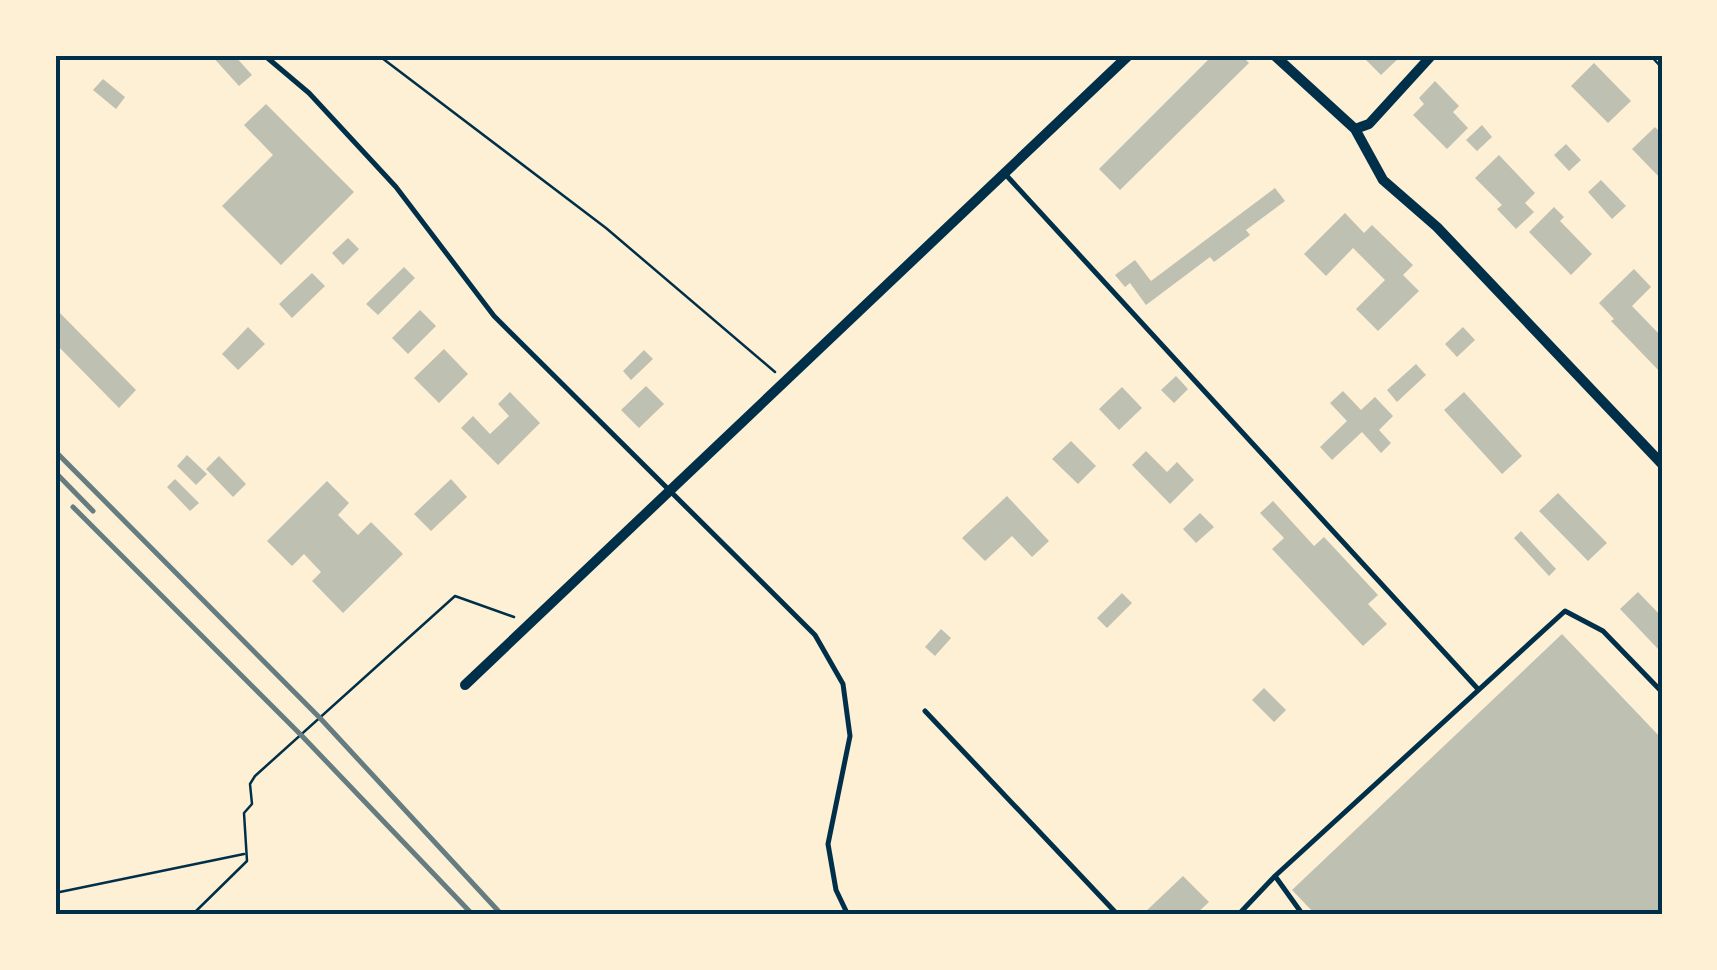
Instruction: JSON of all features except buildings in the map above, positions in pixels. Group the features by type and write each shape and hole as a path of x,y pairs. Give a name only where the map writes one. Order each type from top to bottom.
{"street":[{"path":"465,684 1129,55"},
{"path":"1274,55 1355,129 1383,180 1437,227 1662,464"},
{"path":"1355,129 1369,124 1432,55"}],"lane":[{"path":"264,55 308,93 396,187 494,316 815,635 843,684 850,736 828,844 836,890 848,915"},
{"path":"1004,173 1477,688"},
{"path":"1238,915 1477,688 1566,611 1603,630 1662,692"},
{"path":"926,711 1118,915"},
{"path":"1275,876 1303,915"}],"path":[{"path":"378,55 606,228 784,381"},
{"path":"1650,55 1662,68"},
{"path":"192,915 248,861 244,813 252,804 250,784 255,776 455,596 530,622"},
{"path":"55,893 232,854 248,854"}],"railway":[{"path":"55,451 320,718 502,915"},
{"path":"55,472 93,511"},
{"path":"73,507 302,736 473,915"}]}
